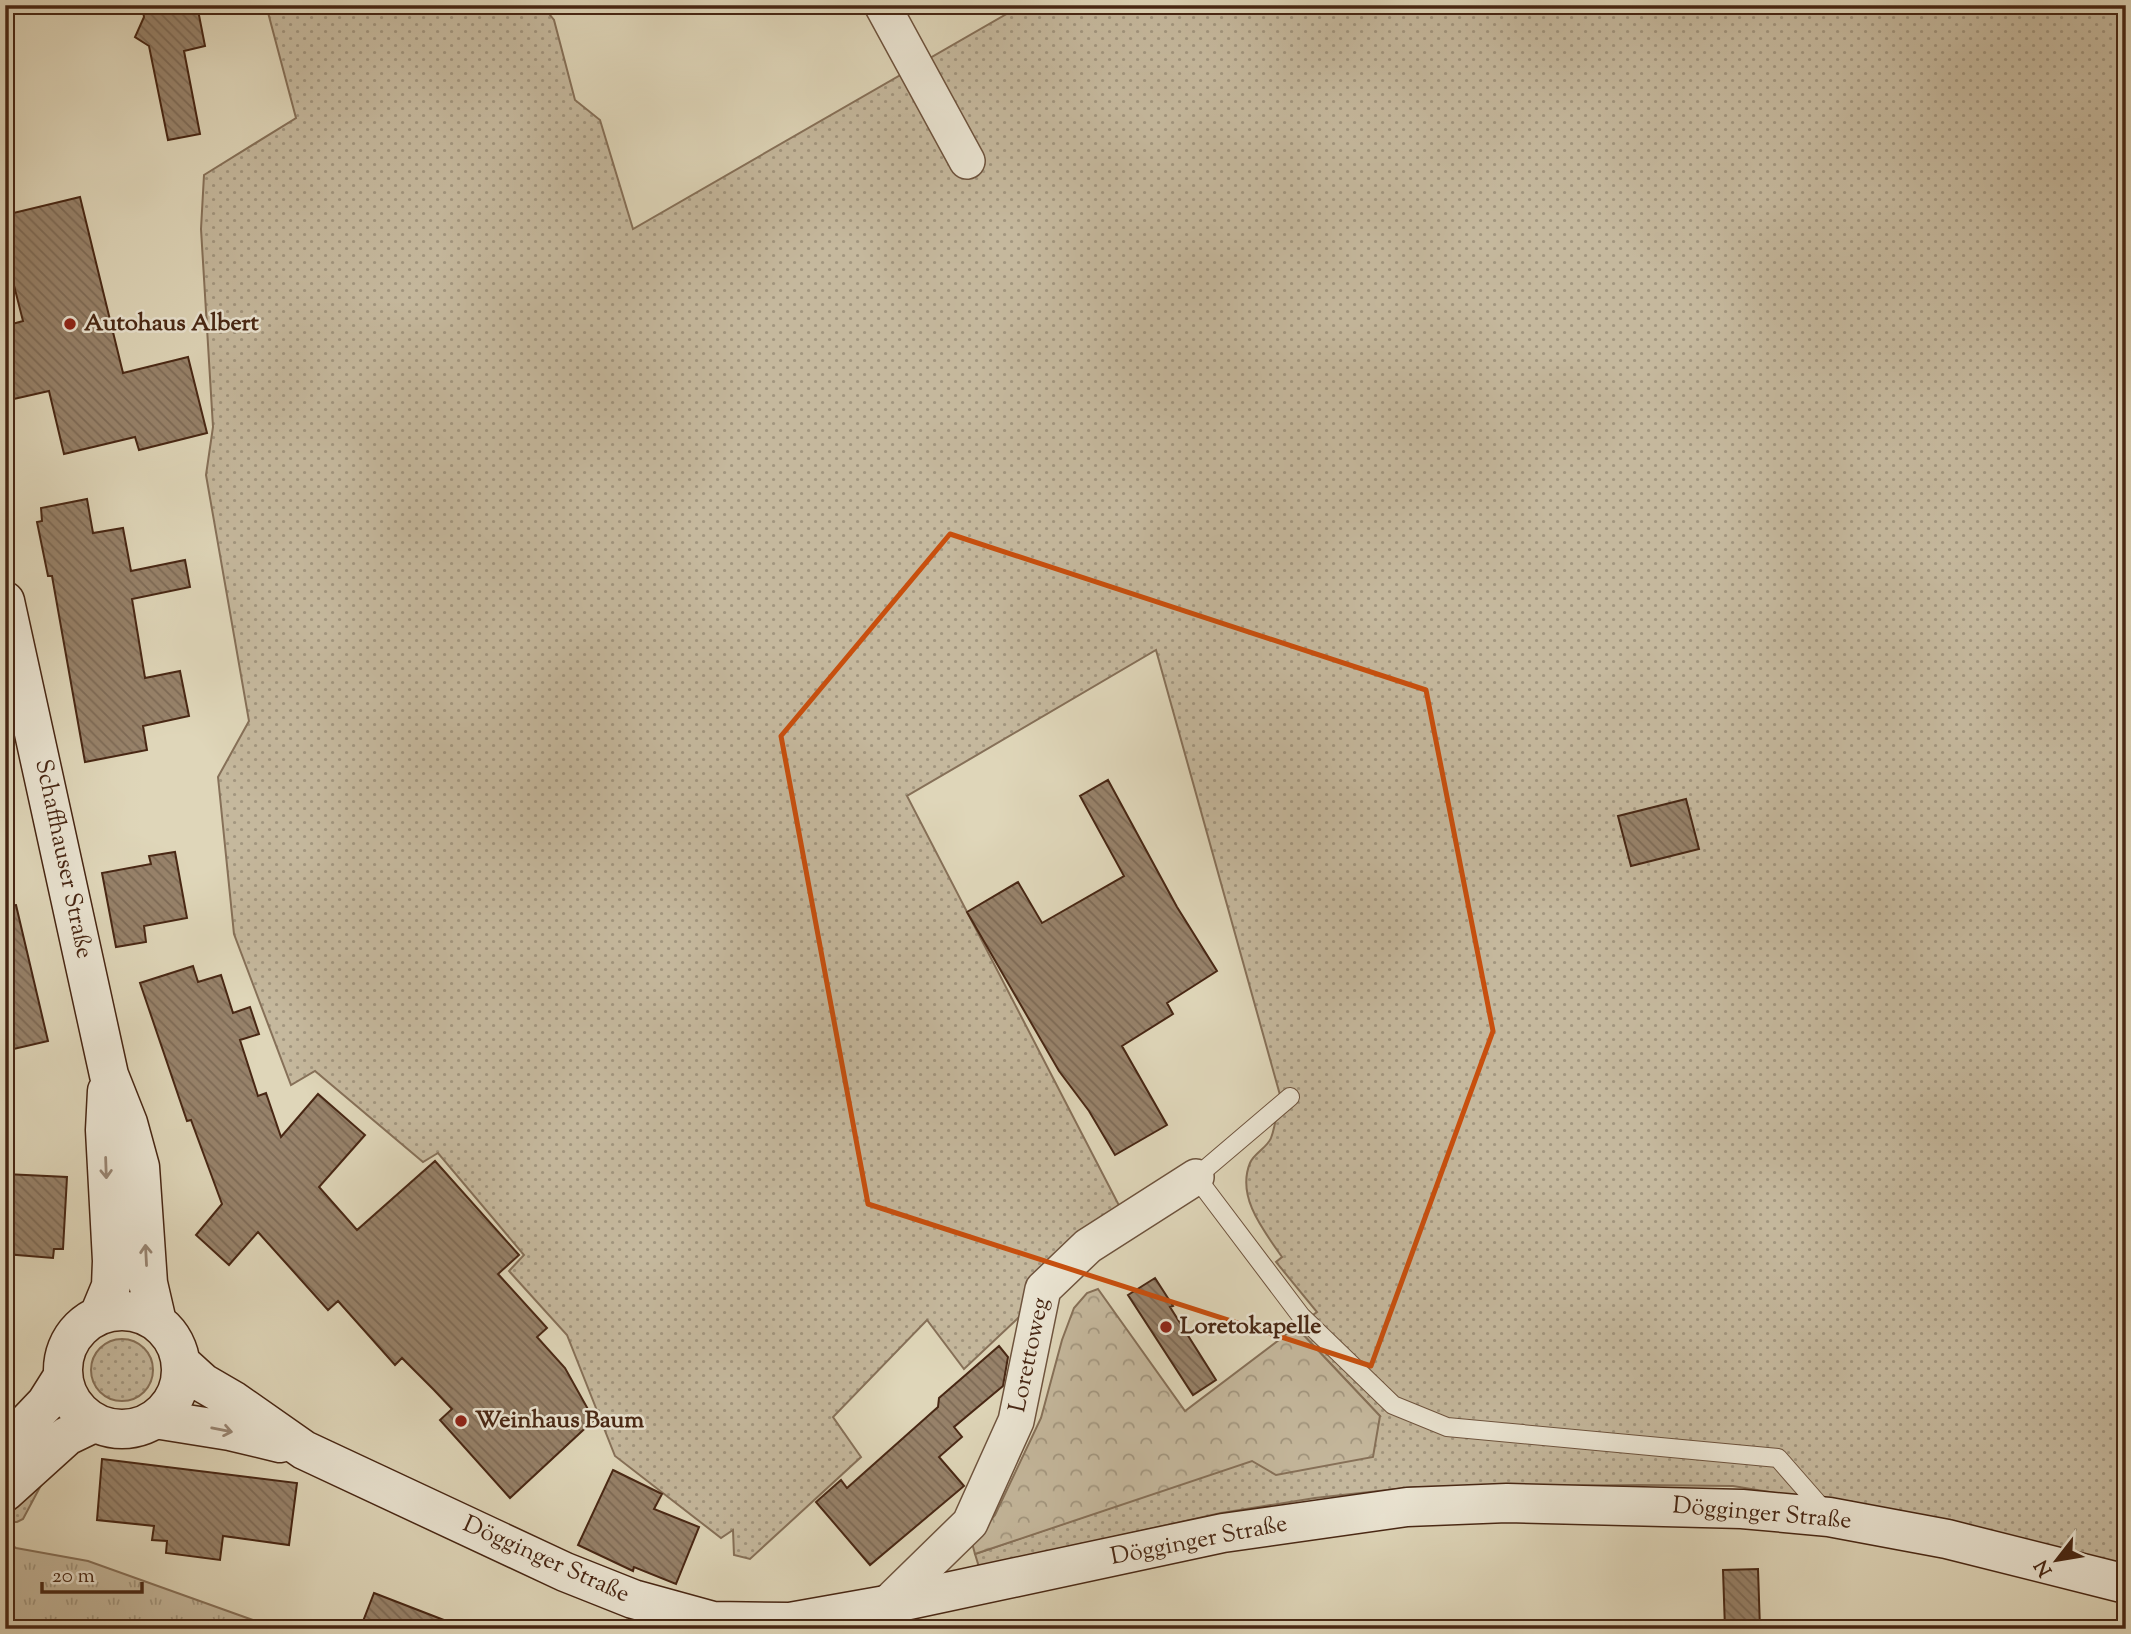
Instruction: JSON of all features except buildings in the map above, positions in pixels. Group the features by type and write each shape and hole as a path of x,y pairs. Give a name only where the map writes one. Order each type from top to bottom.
{"main road":[{"name":"Schaffhauser Straße","path":"5,601 109,1075 128,1123 140,1167 148,1283 157,1322"},
{"name":"Schaffhauser Straße","path":"99,1315 111,1286 105,1130 109,1075"},
{"path":"120,1311 136,1312 157,1322 173,1341 181,1363 175,1395 161,1415 132,1429 116,1429 94,1423 74,1406 67,1392 62,1376 68,1345 77,1331 99,1315 120,1311"},
{"name":"Dögginger Straße","path":"181,1363 203,1382 304,1450 565,1572 633,1599 713,1625 790,1622 886,1605 1223,1533 1408,1507 1507,1503 1742,1508 1829,1517 1947,1539 2126,1584"},
{"path":"5,1446 46,1403 62,1376"},
{"name":"Dögginger Straße","path":"155,1419 230,1431 304,1450"},
{"path":"5,1492 67,1436 94,1423"}],"street":[{"path":"882,5 967,161"},
{"name":"Lorettoweg","path":"886,1605 970,1523 1016,1421 1042,1289 1088,1247 1196,1177"}],"lane":[{"name":"Lorettoweg","path":"1196,1177 1290,1097"},
{"path":"1196,1177 1301,1316 1393,1405 1447,1427 1778,1458 1829,1517"}],"highlighted area":[{"path":"950,534 1426,690 1493,1031 1371,1366 868,1204 781,736"}],"green space":[{"path":"266,5 542,5 554,20 575,100 600,120 633,229 1022,5 2126,5 2126,1567 1835,1503 1733,1486 1640,1485 1415,1487 1315,1498 1221,1513 979,1567 975,1554 1380,1416 1296,1327 1317,1312 1276,1262 1282,1257 1260,1225 1249,1201 1247,1176 1250,1163 1271,1138 1280,1095 1156,650 907,796 1125,1217 964,1369 927,1320 833,1417 861,1457 750,1559 734,1555 733,1530 721,1538 615,1456 567,1335 509,1271 524,1255 438,1153 423,1162 315,1071 291,1085 234,934 218,777 249,721 206,475 213,427 201,229 204,175 296,118"},
{"path":"1098,1289 1185,1411 1296,1327 1380,1416 1373,1457 1276,1475 1252,1461 975,1554 972,1543 995,1515 1041,1418 1062,1340 1074,1308 1087,1293"},
{"path":"122,1339 134,1341 144,1348 151,1358 151,1382 144,1392 134,1399 122,1401 110,1399 100,1392 93,1382 91,1370 93,1358 100,1348 110,1341"},
{"path":"48,1472 23,1519 5,1522 5,1507"},
{"path":"5,1542 16,1548 88,1561 278,1629 24,1629 5,1615"}],"place":[{"name":"Autohaus Albert","path":"70,324"},
{"name":"Loretokapelle","path":"1166,1327"},
{"name":"Weinhaus Baum","path":"461,1421"}]}
